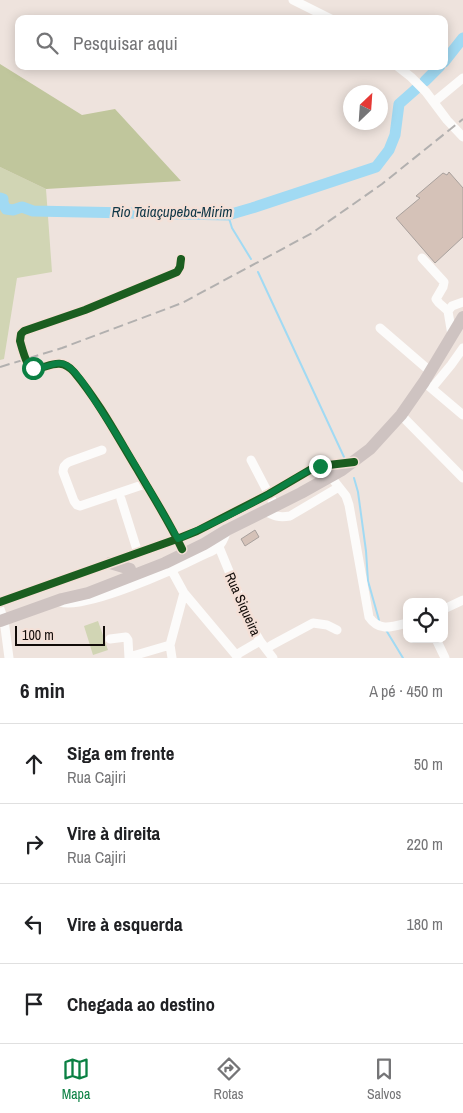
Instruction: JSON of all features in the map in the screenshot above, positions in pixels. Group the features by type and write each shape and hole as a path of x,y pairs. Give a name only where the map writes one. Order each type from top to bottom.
{"highway":[{"path":"1,617 88,593 156,566 221,538 270,509 335,482 402,415 429,381 452,335 463,319"},
{"path":"57,601 76,590 130,569 199,535 221,538"},
{"path":"110,563 130,569"}],"street":[{"path":"293,0 323,15"},
{"path":"402,70 434,102 463,137"},
{"path":"434,102 463,78"},
{"path":"422,258 444,282 436,299 448,311 452,335"},
{"path":"0,602 138,553 180,544 90,392 68,366 56,363 41,369 33,368 28,363 20,337 24,331 84,310 178,272 181,259"},
{"path":"448,311 452,306 463,302"},
{"path":"380,328 429,381 463,414"},
{"path":"429,381 460,361 463,348"},
{"path":"402,415 463,478"},
{"path":"102,450 69,462 63,468 62,472 77,505 80,506 145,484"},
{"path":"251,460 269,494 270,509"},
{"path":"199,535 315,468 354,462"},
{"path":"335,482 346,496 349,505 369,617 375,624 386,627 403,624"},
{"path":"120,498 138,553"},
{"path":"44,586 57,601 70,604 82,602 172,571 221,538"},
{"name":"Rua Siqueira","path":"221,538 246,614 260,641 273,658"},
{"path":"172,571 184,593 237,656 260,641"},
{"path":"172,658 170,645 184,593"},
{"path":"448,607 463,600"},
{"path":"1,617 9,658"},
{"path":"266,649 313,623 327,625 337,630"},
{"path":"110,639 126,637 128,640 129,658 170,645"},
{"path":"438,643 445,658"}],"green space":[{"path":"0,64 82,115 115,109 181,181 46,189 0,167"},
{"path":"0,167 46,189 52,272 17,278 4,359 0,360"},
{"path":"98,621 108,650 93,655 84,626"}],"building":[{"path":"449,172 463,188 463,237 435,263 396,218 420,198 416,196 443,173 447,175"},
{"path":"255,530 259,537 245,546 241,539"}],"waterway":[{"name":"Rio Taiaçupeba-Mirim","path":"448,57 463,38"},
{"name":"Rio Taiaçupeba-Mirim","path":"425,81 436,70"},
{"name":"Rio Taiaçupeba-Mirim","path":"0,198 3,199 6,209 13,210 22,207 33,211 228,215 376,167 389,150 395,135 399,104 416,89"},
{"path":"228,215 232,228 251,259"},
{"path":"258,272 344,457"},
{"path":"354,478 358,492 368,581 379,620"},
{"path":"386,630 403,658"}],"railway":[{"path":"0,367 62,348 182,303 312,233 382,184 463,119"}],"cycle path":[{"path":"181,259 177,272 85,310 24,331 21,334 20,341 26,360 31,367 42,368 54,364 67,366 83,383 115,432 166,518 182,549"},
{"path":"0,602 197,531 269,494 315,467 354,462"}],"route":[{"path":"33,368 41,369 60,363 72,370 104,413 178,539 269,494 309,470 320,466"}]}
